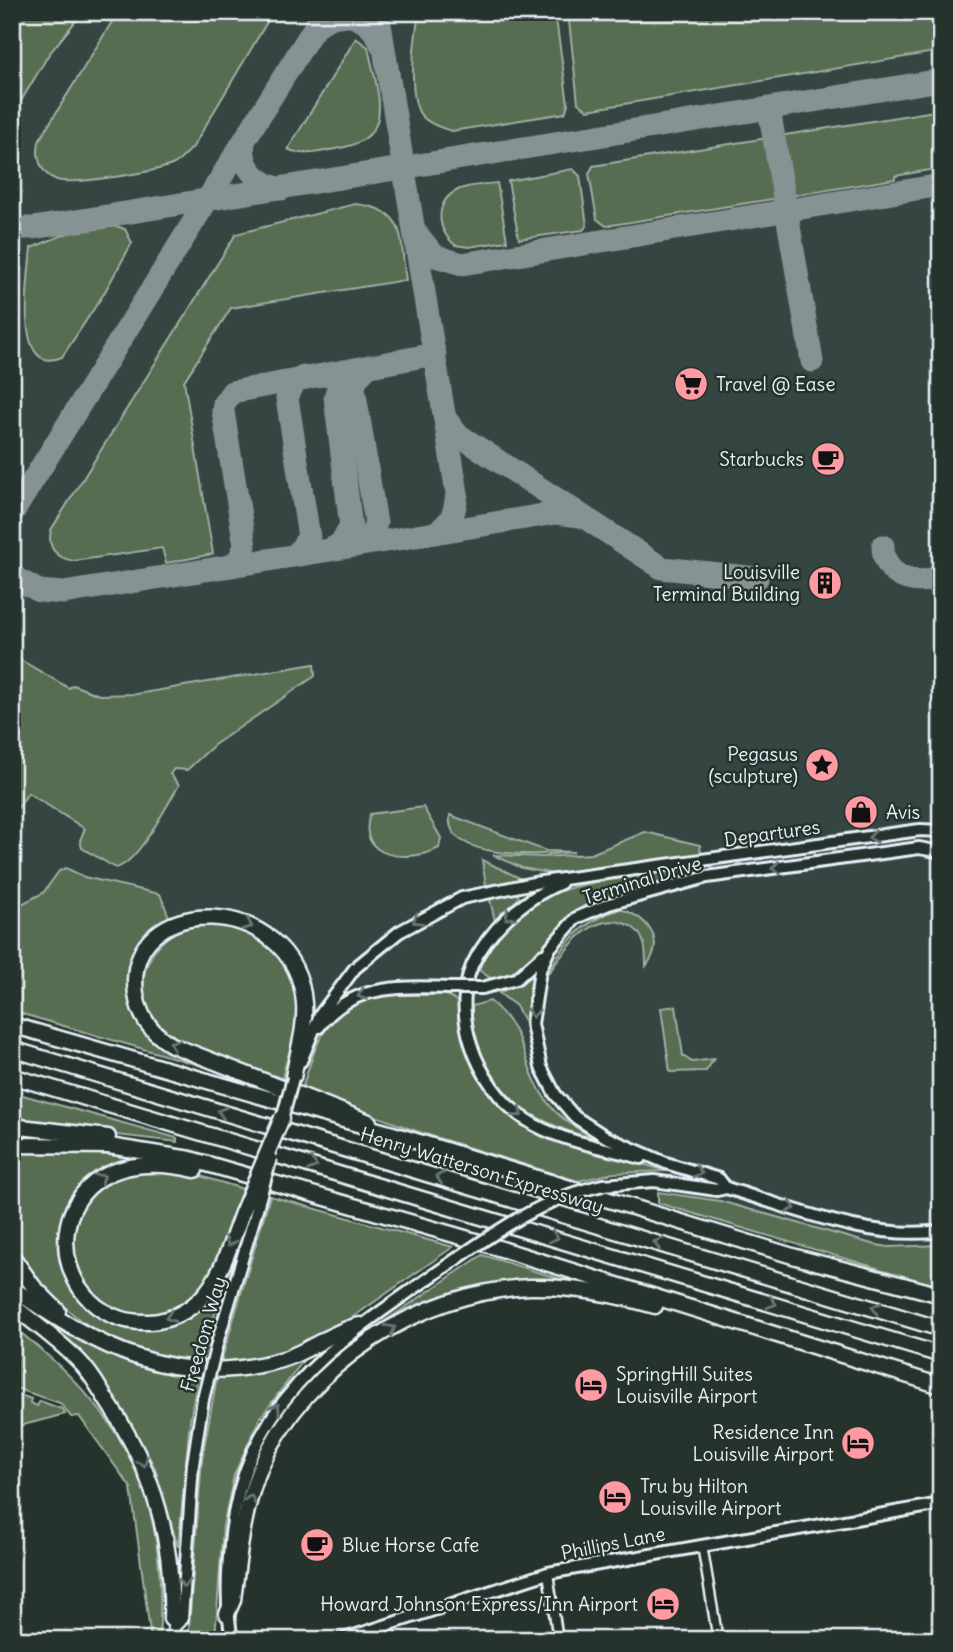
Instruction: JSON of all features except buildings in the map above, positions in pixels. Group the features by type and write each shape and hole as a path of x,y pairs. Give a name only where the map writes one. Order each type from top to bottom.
{"highway":[{"path":"293,1078 304,1003 297,973 276,942 251,925 218,916 185,920 155,938 141,958 135,985 142,1014 159,1036 172,1045 354,1114 396,1135"},
{"path":"12,1018 65,1034 77,1042"},
{"path":"12,1025 396,1135 796,1257 941,1295"},
{"name":"Henry Watterson Expressway","path":"12,1049 941,1329"},
{"path":"12,1076 941,1355"},
{"path":"12,1085 79,1105 101,1102"},
{"path":"259,1180 239,1180 171,1166 142,1164 118,1168 92,1184 74,1208 66,1236 67,1258 81,1290 104,1311 135,1322 166,1319 185,1311 211,1287 249,1214 282,1118"},
{"path":"12,1126 162,1146 259,1180 479,1242 941,1386"},
{"path":"12,1145 86,1144 139,1149 227,1170"},
{"path":"796,1257 808,1265 941,1305"},
{"path":"14,1261 33,1286 77,1329"},
{"path":"227,1614 233,1600 250,1499 269,1450 288,1420 320,1381 348,1357 384,1333 416,1315 453,1301 528,1287 587,1289 692,1316 711,1315"},
{"path":"12,1288 68,1327 147,1360 214,1371 258,1366 293,1356 348,1328 360,1325"},
{"path":"12,1305 77,1359 104,1390 140,1456 161,1512 171,1572 173,1623"},
{"path":"12,1317 64,1359 109,1403"}],"main road":[{"name":"Departures","path":"309,1044 320,1015 355,968 408,926 473,894 534,883 920,830 941,831"},
{"name":"Terminal Drive","path":"726,1188 719,1179 666,1163 587,1126 564,1106 547,1081 533,1039 533,1009 540,970 554,942 576,918 596,907 707,877 919,848 941,852"},
{"path":"567,880 517,908 493,932 477,955 468,986 466,1016 472,1048 498,1094 535,1125 666,1163"},
{"path":"282,1118 293,1078 309,1044 324,1020 357,995 386,989 482,988 516,979 554,942"},
{"name":"Terminal Drive","path":"227,1614 225,1599 232,1522 240,1485 253,1450 275,1410 293,1386 325,1353 360,1325 526,1213 572,1193 603,1185 654,1181 717,1190 726,1188 860,1228 900,1233 941,1231"},
{"name":"Freedom Way","path":"173,1640 173,1623 182,1619 193,1464 202,1399 249,1214"},
{"name":"Phillips Lane","path":"341,1640 548,1573 941,1504"},
{"path":"225,1640 227,1614"},
{"path":"227,1614 232,1640"}],"street":[{"path":"702,1545 719,1640"},
{"path":"548,1573 558,1640"}],"shaded area":[{"path":"12,12 941,12 941,1279 596,1165 12,1002"}],"green space":[{"path":"12,12 83,12 49,54 12,116"},
{"path":"118,12 273,12 193,147 178,162 162,168 114,177 80,181 57,180 42,168 38,151 40,139"},
{"path":"419,12 555,12 568,104 565,113 452,131 429,122 419,112 414,91 413,63"},
{"path":"568,12 941,12 941,51 588,110 578,103"},
{"path":"356,38 368,47 376,81 379,112 376,125 368,136 355,144 311,153 288,149"},
{"path":"941,110 941,168 895,176 895,179 606,226 597,219 589,174 593,166"},
{"path":"573,169 580,176 587,226 583,230 519,239 508,181"},
{"path":"497,183 507,241 469,247 455,245 443,230 441,221 443,205 447,198 463,188"},
{"path":"355,204 385,212 393,220 401,240 406,280 231,308 184,381 213,554 166,563 162,548 74,561 58,555 50,542 51,530 236,234"},
{"path":"116,226 125,229 132,243 103,295 62,357 46,359 36,352 30,339 27,320 31,248 68,233"},
{"path":"12,655 69,688 73,685 99,695 137,694 314,664 315,676 214,745 187,770 174,769 170,774 179,785 160,819 133,856 116,868 82,848 80,840 85,829 28,793 12,817"},
{"path":"423,807 441,838 439,848 427,853 400,856 378,849 370,841 367,829 370,814"},
{"path":"450,815 546,851 574,852 521,854 479,848 463,841 452,830"},
{"path":"645,832 700,845 701,855 554,874 522,868 493,855 543,857 591,854"},
{"path":"482,860 522,879 486,885"},
{"path":"66,868 84,877 160,894 171,922 136,963 137,1015 233,1075 12,1011 12,909 43,893 59,871"},
{"path":"673,871 668,883 614,895 584,906 562,925 517,974 505,979 493,979 479,970 494,941 512,919 534,903 585,884"},
{"path":"517,891 519,898 495,921 489,896"},
{"path":"620,909 638,918 651,931 655,947 646,966 644,945 637,931 618,922 605,922 593,926 571,944 546,977 559,953 575,934 595,920"},
{"path":"202,924 237,927 268,943 294,977 301,1010 281,1081 234,1066 183,1044 162,1029 148,1011 142,989 152,955 170,936 185,928"},
{"path":"533,976 527,1026 516,1006 499,993"},
{"path":"384,995 446,995 462,1004 461,1020 501,1104 583,1146 666,1171 614,1173 578,1181 422,1133 302,1089 313,1054 327,1027 349,1007"},
{"path":"490,1001 503,1014 519,1038 533,1076 548,1103 564,1119 594,1140 569,1132 524,1110 506,1096 491,1078 480,1058 473,1034 472,1006"},
{"path":"676,1006 683,1056 692,1062 714,1059 706,1071 670,1072 661,1008"},
{"path":"12,1092 177,1138 177,1142 12,1123"},
{"path":"76,1152 152,1159 130,1162 100,1175 83,1197 62,1248 110,1320 131,1329 170,1325 193,1314 205,1304 226,1274 201,1365 169,1360 101,1334 76,1317 35,1280 12,1249 12,1153"},
{"path":"134,1171 194,1174 243,1189 222,1254 204,1289 188,1302 157,1317 128,1315 102,1301 83,1277 74,1249 77,1219 96,1192"},
{"path":"658,1192 720,1201 888,1247 941,1245 941,1287 658,1203"},
{"path":"270,1196 453,1247 320,1340 290,1353 220,1365"},
{"path":"482,1255 577,1284 452,1299 311,1385 309,1383 341,1351"},
{"path":"12,1295 56,1325 121,1360 170,1374 198,1377 190,1420 178,1547 155,1468 124,1411 105,1385"},
{"path":"12,1326 84,1391 111,1425 132,1461 147,1500 156,1542 160,1588 159,1640 151,1640 131,1488 79,1416 71,1417 60,1403 12,1387"},
{"path":"306,1357 260,1418 234,1475 223,1526 215,1640 188,1640 202,1459 217,1377 263,1371"},
{"path":"12,1392 31,1399 30,1403 37,1406 40,1401 62,1409 65,1414 12,1428"}],"taxiway":[{"path":"12,514 324,12"},
{"path":"12,576 39,591 63,593 435,533 449,521 457,493 378,12"},
{"path":"314,29 333,17 352,17 369,26 381,44"},
{"path":"12,228 33,228 941,80"},
{"path":"769,109 812,361"},
{"path":"244,142 245,159 252,173 265,183 282,189"},
{"path":"416,233 435,256 462,264 941,185"},
{"path":"231,566 239,559 245,546 223,411 224,403 232,392 435,354"},
{"path":"364,544 372,535 376,523 354,388 356,379 369,366"},
{"path":"329,550 340,544 351,527 335,397 340,382 356,369"},
{"path":"296,555 309,537 287,398 294,383 303,377"},
{"path":"445,418 457,434 662,568 757,578"},
{"path":"434,533 556,513 580,516"},
{"path":"883,546 884,557 889,566 903,577 921,581 941,575"}],"place":[{"name":"Travel @ Ease","path":"691,384"},
{"name":"Starbucks","path":"828,459"},
{"name":"Louisville Terminal Building","path":"825,583"},
{"name":"Pegasus (sculpture)","path":"822,765"},
{"name":"Avis","path":"861,812"},
{"name":"SpringHill Suites Louisville Airport","path":"591,1385"},
{"name":"Residence Inn Louisville Airport","path":"858,1443"},
{"name":"Tru by Hilton Louisville Airport","path":"615,1497"},
{"name":"Blue Horse Cafe","path":"317,1545"},
{"name":"Howard Johnson Express/Inn Airport","path":"663,1604"}]}
